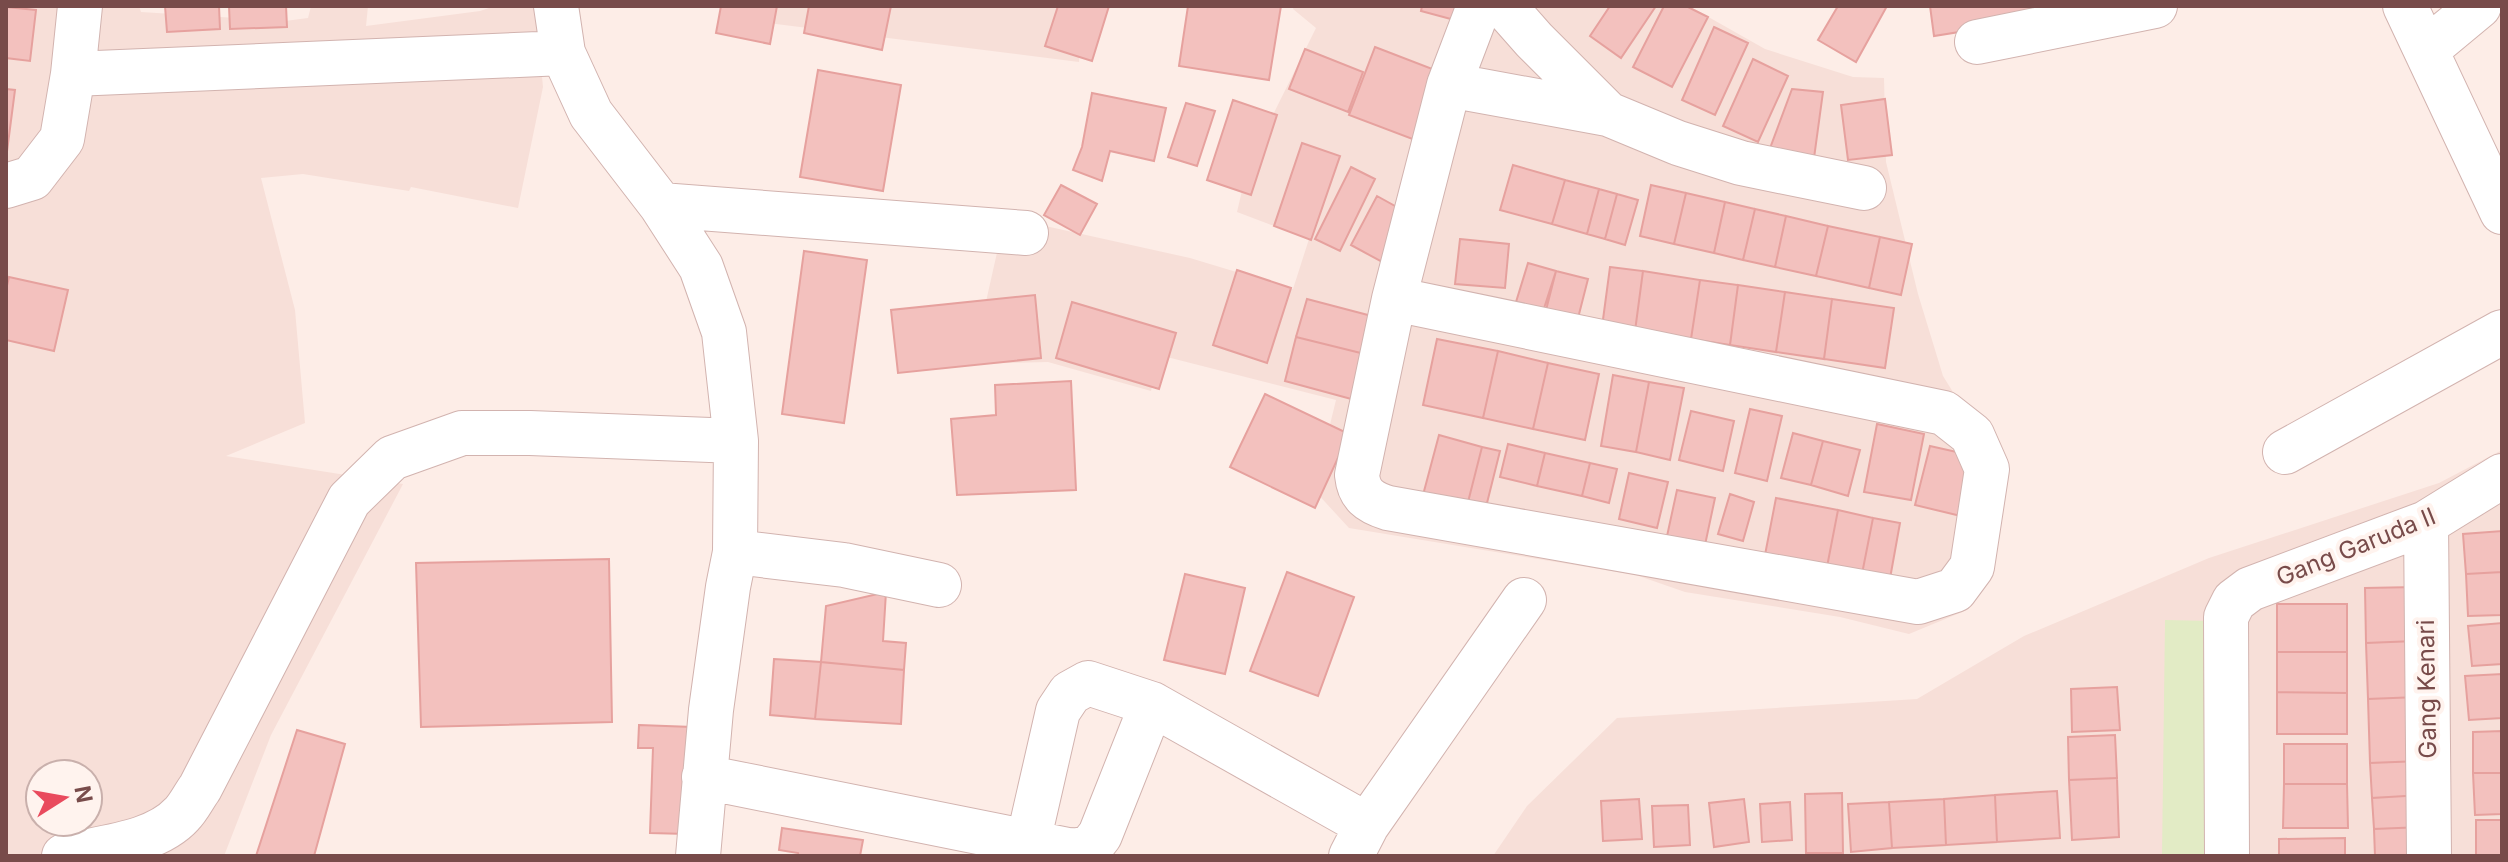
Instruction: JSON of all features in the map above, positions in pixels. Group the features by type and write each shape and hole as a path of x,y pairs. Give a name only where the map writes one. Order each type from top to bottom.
{"street":[{"path":"6,186 32,178 62,139 80,6"},
{"path":"556,6 563,53 591,114 661,205 701,267 724,332 736,441 732,569 711,710 698,856"},
{"path":"1394,299 1944,413 1972,435 1987,469 1972,567 1955,590 1918,602 1376,504 1365,497 1358,487 1357,475 1394,299 1449,85 1479,6"},
{"path":"1504,6 1608,114"},
{"path":"1977,42 2063,14 2155,6"},
{"path":"2405,6 2502,212"},
{"path":"2426,50 2479,6"},
{"path":"73,74 563,53"},
{"path":"1449,85 1608,114 1678,143 1741,163 1864,188"},
{"path":"661,205 1026,233"},
{"path":"2285,452 2502,332"},
{"path":"64,856 134,840 162,830 182,814 200,788 349,500 392,458 462,433 736,441"},
{"name":"Gang Garuda II","path":"2227,856 2226,617 2234,601 2250,589 2426,523 2502,476"},
{"name":"Gang Kenari","path":"2426,523 2429,856"},
{"path":"732,569 844,565 939,585"},
{"path":"1028,842 1058,711 1070,693 1088,683 1152,704 1359,840 1524,600"},
{"path":"704,777 1073,851 1090,848 1100,835 1152,704"}],"shaded area":[{"path":"6,6 139,6 141,12 285,21 308,18 311,6 368,6 366,26 480,11 495,6 535,6 543,87 518,208 411,187 409,191 303,174 261,178 295,310 305,423 226,456 403,484 271,735 224,856 6,856"},
{"path":"761,6 1082,6 1079,62 760,22"},
{"path":"1294,6 1689,6 1765,49 1853,77 1884,78 1886,162 1918,294 1943,376 1984,442 1973,602 1967,610 1909,634 1840,617 1685,592 1636,575 1349,528 1314,490 1336,400 1159,355 1151,391 1048,362 972,364 1005,217 1190,258 1293,289 1309,239 1237,212 1248,165 1316,28 1293,9"},
{"path":"2502,450 2502,856 1493,856 1527,806 1617,718 1917,699 2024,636 2209,558 2439,483"}],"green space":[{"path":"2165,620 2213,621 2208,856 2162,856"}],"building":[{"path":"165,6 219,6 220,29 167,32"},
{"path":"229,6 286,6 287,27 230,29"},
{"path":"721,6 777,6 770,44 716,33"},
{"path":"809,6 891,6 882,50 804,33"},
{"path":"1058,6 1109,6 1092,61 1045,46"},
{"path":"1188,6 1281,6 1269,80 1179,66"},
{"path":"1422,6 1466,6 1462,22 1421,11"},
{"path":"1610,6 1656,6 1621,58 1590,36"},
{"path":"1664,6 1686,6 1708,17 1672,87 1633,67"},
{"path":"1838,6 1887,6 1856,62 1818,40"},
{"path":"1930,6 2039,6 2041,19 1934,36"},
{"path":"6,7 36,10 30,61 6,58"},
{"path":"1714,27 1748,43 1715,115 1682,100"},
{"path":"1375,47 1448,75 1423,143 1349,115"},
{"path":"1305,49 1363,72 1348,112 1289,89"},
{"path":"1753,59 1788,76 1758,142 1723,126"},
{"path":"818,70 901,85 883,191 800,177"},
{"path":"6,89 15,90 6,159"},
{"path":"1792,89 1823,92 1814,158 1769,151"},
{"path":"1092,93 1166,108 1154,161 1110,151 1102,181 1073,170 1082,147"},
{"path":"1885,99 1892,155 1848,160 1841,105"},
{"path":"1233,100 1277,115 1251,195 1207,180"},
{"path":"1186,103 1215,111 1197,166 1168,157"},
{"path":"1302,143 1340,156 1311,240 1274,226"},
{"path":"1513,165 1565,180 1552,224 1500,210"},
{"path":"1351,167 1375,179 1340,251 1315,239"},
{"path":"1565,180 1599,189 1587,234 1552,224"},
{"path":"1061,185 1097,204 1080,235 1044,215"},
{"path":"1651,185 1686,193 1674,244 1640,236"},
{"path":"1599,189 1617,194 1605,239 1587,234"},
{"path":"1686,193 1725,202 1714,253 1674,244"},
{"path":"1617,194 1638,200 1625,245 1605,239"},
{"path":"1377,196 1411,215 1384,263 1351,245"},
{"path":"1725,202 1755,209 1743,260 1714,253"},
{"path":"1755,209 1786,216 1775,267 1743,260"},
{"path":"1786,216 1828,226 1816,276 1775,267"},
{"path":"1828,226 1880,237 1869,288 1816,276"},
{"path":"1880,237 1912,244 1901,295 1869,288"},
{"path":"1460,239 1509,244 1505,288 1455,284"},
{"path":"804,251 867,260 844,423 782,414"},
{"path":"1528,263 1556,271 1539,324 1512,315"},
{"path":"1610,267 1643,271 1635,331 1602,327"},
{"path":"1237,270 1291,288 1267,363 1213,345"},
{"path":"1556,271 1588,279 1577,322 1545,314"},
{"path":"1643,271 1700,280 1691,339 1635,331"},
{"path":"9,277 68,290 54,351 6,340"},
{"path":"1700,280 1738,285 1730,345 1691,339"},
{"path":"1738,285 1785,292 1776,352 1730,345"},
{"path":"1785,292 1832,299 1824,359 1776,352"},
{"path":"1035,295 1041,358 898,373 891,310"},
{"path":"1307,299 1387,320 1377,357 1296,337"},
{"path":"1832,299 1894,308 1885,368 1824,359"},
{"path":"1072,302 1176,333 1159,389 1056,358"},
{"path":"1296,337 1377,357 1366,403 1285,381"},
{"path":"1437,339 1498,351 1483,418 1423,405"},
{"path":"1498,351 1548,363 1533,429 1483,418"},
{"path":"1548,363 1599,374 1585,440 1533,429"},
{"path":"1613,375 1649,382 1636,452 1601,446"},
{"path":"1071,381 1076,490 957,495 951,419 996,415 995,385"},
{"path":"1649,382 1684,388 1670,460 1636,452"},
{"path":"1265,394 1349,434 1315,508 1230,467"},
{"path":"1750,409 1782,416 1767,481 1735,473"},
{"path":"1691,411 1734,421 1723,471 1679,460"},
{"path":"1877,424 1924,434 1911,500 1864,492"},
{"path":"1793,433 1823,441 1811,485 1781,478"},
{"path":"1439,435 1482,447 1467,506 1423,495"},
{"path":"1823,441 1860,450 1848,496 1811,485"},
{"path":"1508,444 1545,453 1537,486 1500,477"},
{"path":"1930,446 1979,457 1965,517 1915,505"},
{"path":"1482,447 1500,451 1485,511 1467,506"},
{"path":"1545,453 1590,463 1582,496 1537,486"},
{"path":"1590,463 1617,469 1609,503 1582,496"},
{"path":"1629,473 1668,482 1657,528 1619,519"},
{"path":"1677,490 1715,498 1702,559 1664,550"},
{"path":"1730,494 1754,502 1743,541 1718,534"},
{"path":"1776,498 1838,510 1826,572 1764,560"},
{"path":"1838,510 1873,518 1861,579 1826,572"},
{"path":"1873,518 1900,523 1889,584 1861,579"},
{"path":"2502,531 2502,572 2466,574 2463,534"},
{"path":"609,559 612,722 421,727 416,563"},
{"path":"1287,572 1354,597 1318,696 1250,671"},
{"path":"2502,572 2502,615 2468,616 2466,574"},
{"path":"1185,574 1245,588 1225,674 1164,660"},
{"path":"2416,587 2415,641 2366,643 2365,588"},
{"path":"886,592 883,641 906,643 904,670 821,662 826,606"},
{"path":"2277,604 2347,604 2347,652 2277,652"},
{"path":"2502,623 2502,664 2472,666 2468,626"},
{"path":"2415,641 2418,697 2368,699 2366,643"},
{"path":"2277,652 2347,652 2347,693 2277,692"},
{"path":"774,659 821,662 815,719 770,715"},
{"path":"821,662 904,670 901,724 815,719"},
{"path":"2502,674 2502,718 2469,720 2465,676"},
{"path":"2117,687 2120,730 2072,732 2071,689"},
{"path":"2277,692 2347,693 2347,734 2277,734"},
{"path":"2418,697 2420,761 2370,763 2368,699"},
{"path":"639,725 692,727 687,834 650,833 653,748 638,748"},
{"path":"297,730 345,744 314,856 256,856"},
{"path":"2502,731 2502,773 2473,773 2473,732"},
{"path":"2115,735 2117,778 2069,780 2068,737"},
{"path":"2284,744 2347,744 2347,784 2284,784"},
{"path":"2420,761 2422,795 2372,798 2370,763"},
{"path":"2473,773 2502,773 2502,814 2475,815"},
{"path":"2117,778 2119,837 2072,840 2069,780"},
{"path":"2284,784 2347,784 2348,828 2283,828"},
{"path":"2057,791 2060,838 1997,842 1995,795"},
{"path":"1842,793 1843,853 1806,853 1805,794"},
{"path":"1995,795 1997,842 1946,845 1944,799"},
{"path":"2422,795 2423,827 2374,829 2372,798"},
{"path":"1639,799 1642,839 1603,841 1601,801"},
{"path":"1744,799 1749,842 1714,847 1709,803"},
{"path":"1944,799 1946,845 1892,848 1889,802"},
{"path":"1790,802 1792,840 1762,842 1760,804"},
{"path":"1889,802 1892,848 1851,852 1848,804"},
{"path":"1688,805 1690,845 1654,847 1652,806"},
{"path":"2476,820 2502,820 2502,855 2476,855"},
{"path":"2423,827 2425,856 2375,856 2374,829"},
{"path":"782,828 863,840 860,856 798,856 798,853 779,850"},
{"path":"2345,838 2345,856 2279,856 2279,839"}]}
